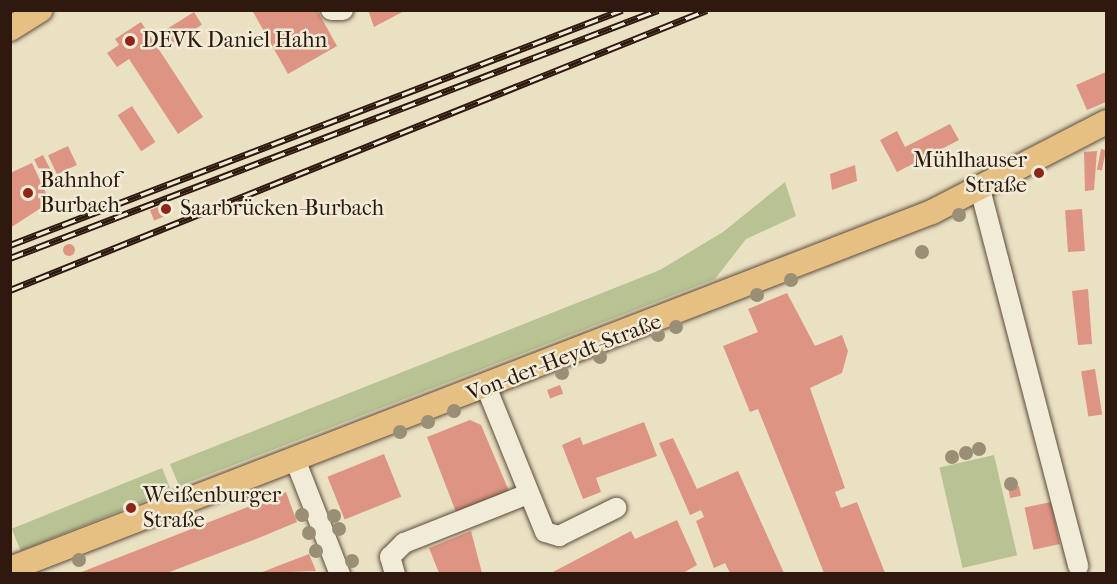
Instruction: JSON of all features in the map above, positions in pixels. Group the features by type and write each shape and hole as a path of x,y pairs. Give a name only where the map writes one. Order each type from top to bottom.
{"main road":[{"path":"10,29 40,10"},
{"name":"Von-der-Heydt-Straße","path":"10,569 37,567 980,189 1107,122"}],"street":[{"path":"331,10 343,10"},
{"path":"980,189 1078,566"},
{"path":"487,388 528,494 550,536 616,508"},
{"path":"296,462 340,573"},
{"path":"395,573 390,557 404,543 528,494"}],"green space":[{"path":"785,182 796,216 746,239 715,279 179,486 170,464 660,270 723,232"},
{"path":"994,455 1017,555 963,568 939,468"},
{"path":"162,468 171,490 21,551 12,529"}],"building":[{"path":"252,10 317,10 337,46 288,74"},
{"path":"368,10 406,10 374,27"},
{"path":"194,12 202,25 168,46 160,33"},
{"path":"141,22 203,117 178,134 129,59 117,67 107,53 119,45 115,39"},
{"path":"1106,72 1106,102 1087,110 1076,85"},
{"path":"132,106 155,142 141,151 118,115"},
{"path":"950,124 959,140 897,172 880,140 897,131 905,147"},
{"path":"68,146 77,165 57,174 48,155"},
{"path":"1101,149 1106,150 1102,171 1097,170"},
{"path":"1097,151 1094,190 1085,191 1084,152"},
{"path":"43,155 57,183 48,187 34,160"},
{"name":"Bahnhof Burbach","path":"32,163 50,202 10,228 10,173"},
{"path":"855,165 857,181 832,190 830,174"},
{"path":"163,205 167,215 154,220 150,210"},
{"path":"1082,209 1085,251 1068,252 1065,210"},
{"path":"69,244 75,250 69,256 63,250"},
{"path":"1088,289 1092,344 1078,345 1072,291"},
{"path":"787,293 815,346 842,335 848,351 842,373 810,388 845,488 835,492 841,508 857,502 885,573 824,573 758,409 750,412 723,346 758,332 748,309"},
{"path":"1095,369 1102,414 1088,417 1081,371"},
{"path":"560,385 563,393 550,398 547,390"},
{"path":"470,420 481,425 509,491 456,512 427,437"},
{"path":"644,422 657,456 596,478 601,492 583,499 562,445 580,437 583,445"},
{"path":"673,438 697,489 738,471 784,573 730,573 725,563 714,568 696,521 704,517 701,510 690,515 659,443"},
{"path":"384,454 401,497 345,520 327,477"},
{"path":"1019,486 1021,496 1010,498 1008,488"},
{"path":"286,492 297,522 261,537 167,573 79,573"},
{"path":"1051,502 1060,544 1034,550 1025,508"},
{"path":"677,520 697,565 683,573 551,573 631,531 635,539"},
{"path":"471,531 482,573 439,573 429,548"},
{"path":"309,554 316,571 260,573 270,569"}],"railway":[{"path":"10,245 622,10"},
{"path":"10,258 658,10"},
{"path":"10,290 707,10"}],"place":[{"name":"DEVK Daniel Hahn","path":"130,41"},
{"name":"Mühlhauser Straße","path":"1039,173"},
{"name":"Bahnhof Burbach","path":"28,193"},
{"name":"Saarbrücken-Burbach","path":"166,209"},
{"name":"Weißenburger Straße","path":"131,508"}]}
